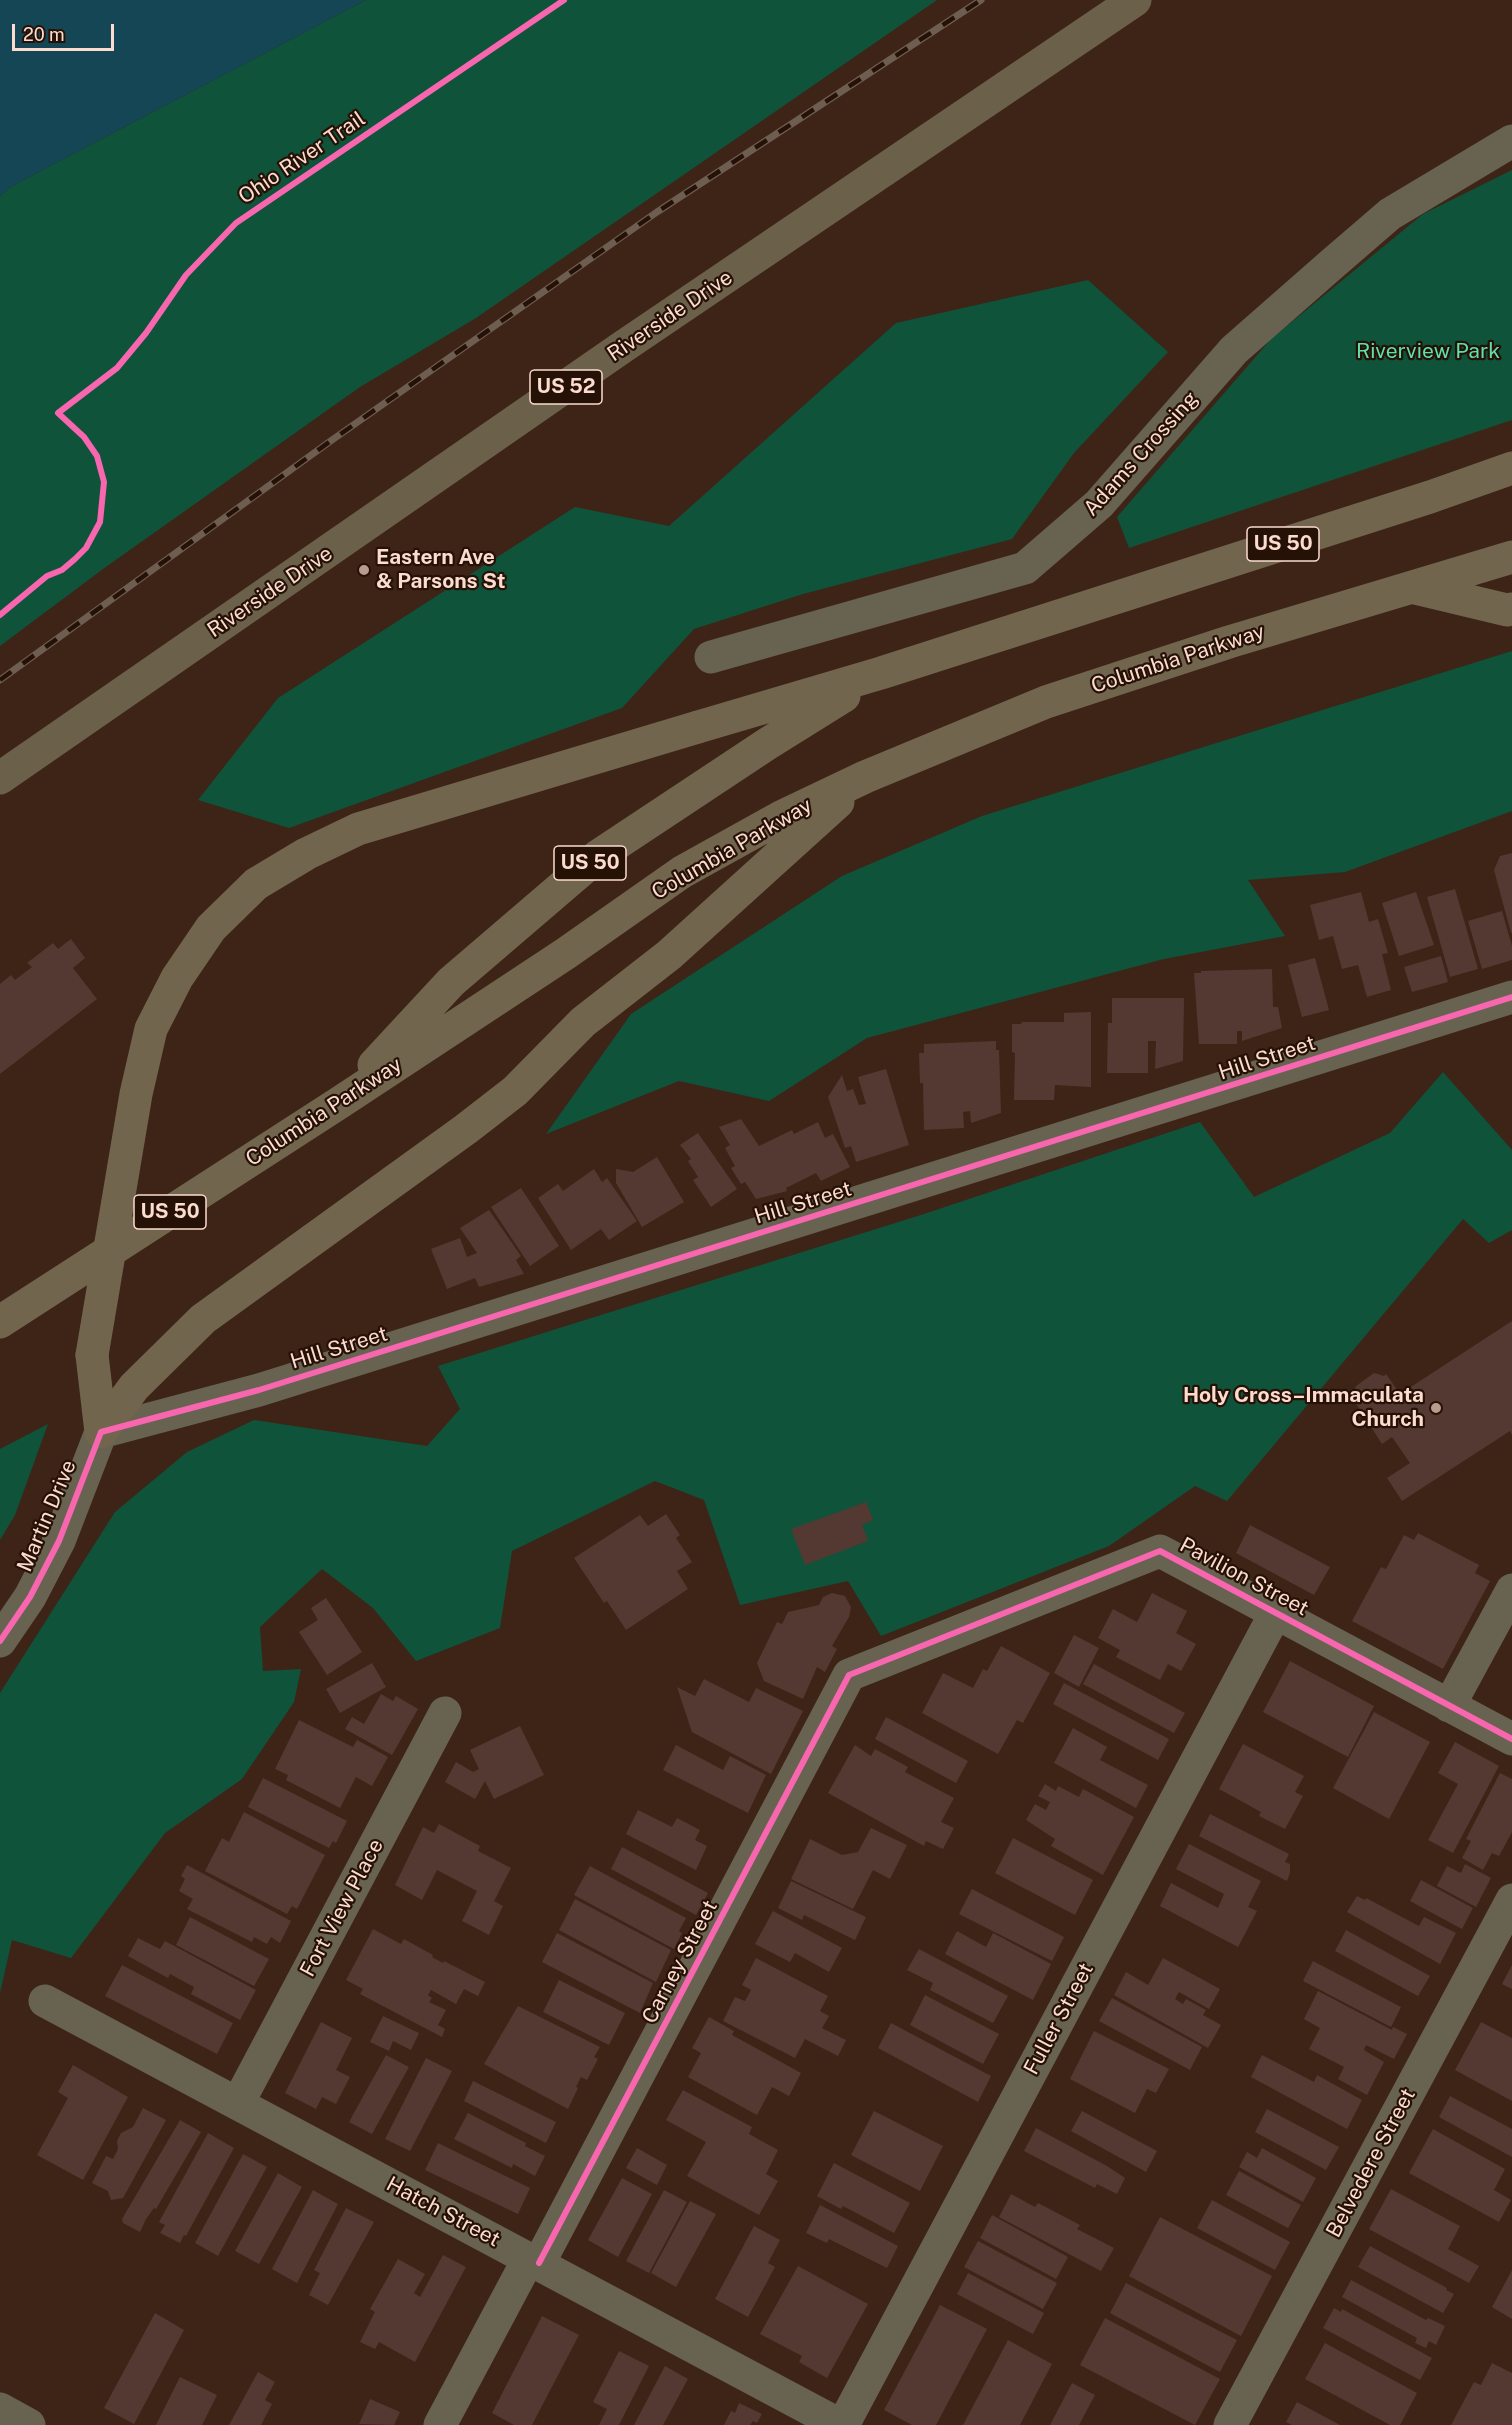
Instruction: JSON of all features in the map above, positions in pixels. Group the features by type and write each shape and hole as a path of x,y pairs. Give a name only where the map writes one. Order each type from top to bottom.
{"highway":[{"name":"US 50","path":"339,1102 451,982 598,856 767,744 881,673 1431,497 1512,468"},
{"name":"Columbia Parkway","path":"0,1322 565,954 682,872 782,817 865,777 1046,702 1229,642 1512,557"},
{"path":"1413,587 1507,610 1512,609"},
{"path":"101,1432 92,1355 136,1094 151,1029 177,978 211,928 256,884 306,854 358,829 881,673"},
{"path":"101,1432 134,1386 203,1318 466,1129 515,1091 583,1022 669,955 865,777"}],"main road":[{"name":"Riverside Drive","path":"0,778 118,694 385,514 624,346 1135,0"}],"street":[{"name":"Adams Crossing","path":"711,657 1024,568 1099,504 1234,350 1332,264 1390,214 1512,141"},
{"name":"Hill Street","path":"101,1432 259,1390 1512,997"},
{"name":"Martin Drive","path":"0,1641 30,1597 59,1541 101,1432"},
{"name":"Pavilion Street","path":"849,1675 1160,1551 1512,1738"},
{"path":"1449,1706 1512,1590"},
{"name":"Fuller Street","path":"841,2425 1276,1612"},
{"name":"Carney Street","path":"440,2425 534,2260 849,1675"},
{"name":"Fort View Place","path":"238,2103 446,1713"},
{"name":"Belvedere Street","path":"1230,2425 1512,1900"},
{"name":"Hatch Street","path":"45,2001 841,2425"},
{"path":"0,2409 29,2425"}],"green space":[{"path":"366,0 937,0 476,318 360,387 103,569 0,646 0,196 12,186"},
{"name":"Riverview Park","path":"1512,170 1512,420 1129,548 1117,517 1271,339 1423,214"},
{"path":"1088,280 1168,352 1074,453 1012,539 803,594 694,629 622,708 289,828 198,800 278,698 575,507 669,526 896,323"},
{"path":"1512,651 1512,811 1345,872 1248,880 1285,936 1164,959 867,1038 769,1101 679,1081 546,1134 631,1014 842,876 982,816"},
{"path":"1443,1072 1512,1150 1512,1230 1489,1243 1463,1219 1227,1501 1195,1486 1109,1546 881,1636 848,1581 740,1605 704,1500 655,1481 512,1551 500,1628 416,1661 373,1608 322,1569 260,1627 263,1671 301,1669 294,1702 242,1779 165,1833 71,1958 12,1940 0,1993 0,1693 115,1512 187,1452 254,1420 427,1446 460,1409 438,1366 924,1214 1200,1122 1254,1197 1390,1133"},
{"path":"48,1424 15,1515 0,1540 0,1449"}],"water":[{"path":"0,0 366,0 12,186 0,196"}],"building":[{"path":"1512,853 1511,933 1494,870 1500,856"},
{"path":"1455,889 1478,969 1450,977 1427,897"},
{"path":"1361,892 1369,922 1378,919 1388,953 1382,954 1391,990 1367,997 1358,965 1342,969 1333,936 1319,940 1310,905"},
{"path":"1416,892 1434,945 1399,956 1382,903"},
{"path":"1502,911 1512,946 1512,960 1482,969 1468,921"},
{"path":"71,939 85,958 73,968 97,999 0,1074 0,984 11,975 15,980 32,967 27,963 53,943 58,949"},
{"path":"1441,956 1448,982 1412,992 1404,967"},
{"path":"1315,958 1329,1010 1302,1017 1288,965"},
{"path":"1272,969 1273,1007 1278,1007 1282,1028 1242,1041 1242,1031 1237,1031 1237,1044 1199,1044 1194,973"},
{"path":"1112,998 1184,998 1183,1061 1155,1069 1156,1041 1148,1041 1148,1073 1107,1073 1108,1023 1112,1023"},
{"path":"1091,1012 1091,1087 1055,1085 1054,1100 1014,1100 1015,1053 1012,1052 1012,1024 1064,1022 1064,1013"},
{"path":"996,1041 996,1050 999,1050 1001,1113 971,1123 970,1111 963,1112 964,1128 924,1130 923,1083 920,1083 919,1053 924,1053 924,1044"},
{"path":"886,1069 909,1145 856,1162 851,1146 845,1148 828,1097 842,1075 847,1091 853,1089 859,1105 866,1104 858,1077"},
{"path":"741,1119 759,1146 792,1130 794,1134 818,1122 825,1138 833,1134 850,1167 821,1181 816,1173 786,1188 787,1191 756,1199 745,1182 741,1184 731,1168 735,1166 725,1148 730,1145 719,1127"},
{"path":"698,1133 737,1189 711,1207 693,1180 698,1177 688,1161 691,1159 680,1145"},
{"path":"657,1157 684,1202 642,1227 616,1183 616,1169 633,1172"},
{"path":"594,1169 602,1182 607,1178 637,1221 609,1240 601,1229 571,1250 538,1198 558,1184 563,1191"},
{"path":"521,1188 559,1246 530,1266 491,1207"},
{"path":"489,1210 521,1256 516,1260 524,1274 479,1287 475,1278 447,1289 431,1249 460,1238 467,1257 477,1253 460,1228"},
{"name":"Holy Cross–Immaculata Church","path":"1512,1321 1512,1435 1510,1431 1402,1501 1387,1478 1410,1463 1392,1437 1382,1444 1351,1396 1356,1386 1374,1373 1384,1376 1386,1374 1400,1394"},
{"path":"866,1502 873,1520 862,1525 868,1541 805,1565 791,1529"},
{"path":"666,1514 680,1535 676,1538 692,1562 677,1571 688,1589 626,1630 607,1601 604,1603 574,1558 640,1515 648,1526"},
{"path":"1250,1525 1330,1567 1314,1595 1236,1553"},
{"path":"1418,1533 1479,1565 1475,1573 1490,1581 1443,1669 1352,1621 1381,1567 1386,1569 1404,1535 1414,1540"},
{"path":"832,1593 845,1596 851,1607 849,1617 832,1646 837,1649 825,1672 817,1667 803,1699 764,1681 757,1663 777,1622 782,1624 788,1612 819,1605 823,1597"},
{"path":"1152,1593 1187,1611 1176,1633 1196,1644 1181,1671 1168,1664 1160,1680 1116,1657 1120,1650 1098,1638 1113,1609 1137,1622"},
{"path":"326,1598 362,1652 327,1675 299,1632 318,1620 311,1608"},
{"path":"1074,1635 1099,1648 1079,1687 1054,1673"},
{"path":"1001,1646 1050,1673 1023,1723 1017,1720 998,1754 922,1713 943,1673 973,1688 983,1669 987,1671"},
{"path":"1290,1661 1374,1706 1348,1757 1263,1712"},
{"path":"372,1663 386,1687 340,1713 326,1689"},
{"path":"1094,1664 1185,1713 1174,1733 1083,1684"},
{"path":"704,1679 749,1702 756,1688 803,1711 771,1774 692,1732 677,1687 695,1696"},
{"path":"1064,1683 1169,1739 1158,1760 1053,1704"},
{"path":"381,1694 393,1701 396,1696 418,1709 392,1755 345,1729 352,1717 364,1724"},
{"path":"1374,1712 1430,1742 1389,1819 1333,1788"},
{"path":"886,1717 968,1761 956,1783 875,1739"},
{"path":"299,1720 353,1747 357,1740 388,1757 372,1786 356,1777 340,1808 286,1780 288,1775 275,1769"},
{"path":"520,1726 544,1775 494,1799 485,1781 475,1799 445,1782 456,1762 473,1772 479,1769 470,1750"},
{"path":"1073,1728 1107,1747 1100,1760 1148,1785 1136,1808 1054,1763"},
{"path":"1455,1742 1499,1766 1453,1853 1428,1840 1458,1784 1438,1773"},
{"path":"1243,1744 1304,1776 1295,1792 1303,1796 1285,1829 1259,1816 1261,1812 1219,1789"},
{"path":"676,1745 723,1770 730,1756 766,1775 748,1813 663,1770"},
{"path":"855,1745 871,1756 875,1749 908,1767 905,1772 954,1798 941,1822 954,1828 943,1849 926,1841 924,1846 828,1793"},
{"path":"1500,1773 1512,1779 1512,1832 1499,1856 1492,1853 1483,1870 1462,1858 1471,1841 1466,1839"},
{"path":"263,1778 347,1821 336,1843 333,1841 329,1848 248,1807"},
{"path":"1045,1784 1056,1791 1058,1786 1079,1797 1083,1789 1134,1817 1103,1875 1051,1846 1055,1839 1026,1820 1035,1804 1046,1810 1050,1802 1038,1796"},
{"path":"638,1810 672,1827 677,1818 700,1830 695,1840 707,1846 696,1870 626,1834"},
{"path":"244,1812 325,1855 297,1909 292,1906 287,1914 205,1871 222,1838 229,1842"},
{"path":"1210,1814 1289,1854 1285,1862 1290,1864 1287,1881 1199,1836"},
{"path":"439,1824 480,1846 478,1851 511,1868 494,1901 503,1906 489,1935 462,1921 477,1891 437,1870 422,1900 395,1885 423,1827 434,1833"},
{"path":"871,1828 907,1845 890,1879 873,1870 853,1909 791,1879 810,1839 842,1855 858,1852"},
{"path":"1013,1838 1093,1880 1075,1915 995,1873"},
{"path":"1189,1844 1261,1881 1248,1907 1257,1911 1238,1947 1160,1906 1171,1883 1218,1908 1224,1894 1176,1869"},
{"path":"622,1847 708,1893 696,1915 611,1869"},
{"path":"1465,1864 1491,1878 1476,1907 1437,1886 1447,1866 1461,1873"},
{"path":"187,1865 291,1921 280,1943 271,1937 267,1944 254,1937 252,1942 187,1909 193,1899 179,1891 185,1879 181,1876"},
{"path":"590,1866 686,1918 679,1931 682,1933 674,1949 574,1895"},
{"path":"1421,1880 1473,1908 1462,1929 1410,1901"},
{"path":"791,1881 866,1917 855,1940 804,1915 802,1920 778,1908"},
{"path":"972,1889 1064,1937 1052,1961 959,1914"},
{"path":"1357,1896 1365,1900 1366,1898 1419,1926 1424,1917 1456,1933 1440,1964 1347,1912"},
{"path":"575,1899 671,1950 656,1982 559,1930"},
{"path":"773,1911 842,1948 829,1972 795,1953 790,1962 755,1944"},
{"path":"190,1917 269,1959 254,1986 176,1945"},
{"path":"373,1929 401,1944 404,1939 443,1963 444,1961 485,1982 478,1996 464,1989 456,2004 431,1990 428,1995 432,1998 429,2002 446,2010 438,2025 445,2029 442,2037 360,1994 363,1989 346,1980"},
{"path":"1346,1930 1430,1976 1418,1996 1335,1951"},
{"path":"957,1931 986,1947 993,1933 1051,1964 1033,2000 945,1954"},
{"path":"557,1933 653,1983 640,2013 542,1962"},
{"path":"138,1938 160,1949 165,1941 256,1990 240,2020 191,1994 194,1987 170,1974 168,1978 128,1956"},
{"path":"919,1949 1008,1996 993,2023 930,1990 933,1983 907,1970"},
{"path":"756,1958 828,1996 820,2011 829,2016 822,2028 846,2040 838,2056 805,2039 795,2058 723,2021 735,1997 745,2001 751,1990 742,1985"},
{"path":"1163,1958 1220,1989 1209,2009 1179,1992 1175,1999 1183,2004 1186,1999 1206,2010 1203,2015 1221,2025 1208,2048 1114,1995 1126,1972 1148,1985"},
{"path":"1313,1961 1401,2007 1391,2027 1303,1981"},
{"path":"122,1965 233,2023 217,2054 105,1996"},
{"path":"1512,1965 1512,1989 1502,1984"},
{"path":"559,1980 625,2013 609,2045 543,2012"},
{"path":"1318,1991 1392,2030 1393,2027 1407,2034 1394,2059 1366,2045 1364,2050 1384,2062 1367,2095 1338,2079 1344,2067 1309,2049 1320,2028 1304,2019"},
{"path":"925,1995 999,2034 983,2064 910,2025"},
{"path":"1112,1998 1202,2047 1190,2070 1099,2021"},
{"path":"518,2006 600,2047 594,2057 598,2059 587,2080 581,2077 568,2109 484,2064"},
{"path":"383,2016 419,2033 411,2050 393,2041 389,2051 370,2042"},
{"path":"709,2017 734,2031 732,2035 801,2073 789,2096 772,2087 757,2115 688,2077 701,2053 692,2048"},
{"path":"321,2022 352,2038 336,2070 350,2077 336,2104 322,2097 316,2109 285,2093"},
{"path":"1481,2022 1512,2038 1512,2101 1455,2070"},
{"path":"891,2023 991,2076 978,2102 878,2048"},
{"path":"1094,2031 1169,2069 1156,2093 1147,2089 1135,2113 1070,2079"},
{"path":"386,2055 409,2067 372,2134 349,2122"},
{"path":"1262,2055 1314,2082 1317,2075 1362,2100 1347,2129 1251,2077"},
{"path":"426,2058 452,2071 410,2151 385,2139"},
{"path":"73,2065 128,2097 83,2180 37,2155 68,2098 58,2092"},
{"path":"473,2081 556,2122 546,2143 464,2101"},
{"path":"683,2090 752,2127 749,2134 778,2150 766,2174 778,2181 759,2215 687,2176 706,2142 666,2120"},
{"path":"1450,2096 1512,2129 1512,2157 1439,2117"},
{"path":"143,2108 166,2120 123,2198 111,2200 108,2191 92,2183 106,2156 113,2159 118,2149 117,2141 121,2133 133,2127"},
{"path":"1267,2109 1339,2147 1326,2170 1255,2132"},
{"path":"874,2111 943,2146 920,2191 851,2155"},
{"path":"1082,2111 1157,2151 1146,2172 1071,2131"},
{"path":"468,2113 526,2143 525,2146 545,2156 535,2176 513,2164 512,2168 454,2139"},
{"path":"180,2120 201,2132 140,2232 123,2223 122,2219"},
{"path":"1036,2128 1125,2178 1117,2194 1097,2184 1095,2188 1024,2151"},
{"path":"1433,2129 1505,2169 1494,2190 1511,2200 1499,2222 1409,2173"},
{"path":"208,2133 234,2148 180,2243 160,2233 165,2225 159,2222"},
{"path":"438,2143 530,2188 518,2214 425,2170"},
{"path":"637,2148 667,2165 657,2185 626,2168"},
{"path":"1262,2148 1316,2178 1303,2202 1239,2167 1247,2152 1257,2158"},
{"path":"243,2154 267,2167 218,2256 195,2243"},
{"path":"834,2163 910,2203 894,2233 843,2206 841,2209 817,2196"},
{"path":"1239,2171 1301,2205 1288,2228 1226,2195"},
{"path":"278,2173 302,2187 259,2264 235,2251"},
{"path":"622,2178 652,2194 618,2257 588,2240"},
{"path":"1391,2189 1460,2226 1448,2249 1479,2266 1469,2283 1369,2229"},
{"path":"313,2190 338,2204 297,2283 272,2269"},
{"path":"664,2190 687,2202 649,2273 626,2261"},
{"path":"1011,2194 1035,2207 1038,2203 1080,2225 1077,2229 1114,2248 1101,2271 999,2217"},
{"path":"1212,2200 1290,2242 1275,2270 1197,2228"},
{"path":"690,2201 716,2214 676,2287 651,2273"},
{"path":"820,2205 898,2246 887,2268 829,2239 827,2243 806,2233"},
{"path":"346,2208 374,2222 328,2305 309,2295 320,2273 314,2270"},
{"path":"992,2215 1068,2257 1056,2279 980,2238"},
{"path":"1160,2217 1272,2276 1241,2336 1129,2276"},
{"path":"754,2226 780,2240 768,2263 775,2267 748,2317 715,2299"},
{"path":"978,2241 1057,2283 1043,2309 964,2267"},
{"path":"1370,2246 1454,2294 1443,2313 1358,2267"},
{"path":"443,2255 466,2267 415,2362 379,2342 375,2349 360,2342 375,2312 370,2309 398,2259 425,2274 414,2293 420,2297"},
{"path":"798,2266 868,2304 827,2378 799,2362 802,2356 760,2334"},
{"path":"1512,2270 1512,2319 1492,2307"},
{"path":"968,2273 1044,2313 1033,2334 957,2294"},
{"path":"1351,2280 1426,2320 1428,2318 1445,2326 1436,2345 1429,2341 1426,2348 1415,2343 1417,2338 1342,2297"},
{"path":"1126,2283 1237,2340 1220,2372 1110,2313"},
{"path":"940,2305 987,2329 936,2425 912,2425 884,2410"},
{"path":"1334,2308 1341,2312 1342,2309 1432,2358 1420,2380 1323,2328"},
{"path":"155,2313 184,2330 134,2424 104,2408"},
{"path":"542,2316 579,2335 532,2425 514,2425 492,2413"},
{"path":"1105,2318 1220,2379 1195,2425 1080,2365"},
{"path":"1008,2340 1052,2364 1020,2425 963,2425"},
{"path":"1325,2343 1417,2393 1400,2425 1390,2425 1305,2379"},
{"path":"619,2351 649,2366 619,2425 599,2425 607,2409 593,2402"},
{"path":"1492,2363 1512,2373 1512,2425 1451,2425 1474,2382 1481,2385"},
{"path":"665,2366 688,2379 663,2425 634,2425"},
{"path":"258,2372 275,2382 265,2400 272,2404 261,2425 229,2425"},
{"path":"180,2377 217,2395 202,2425 156,2425"},
{"path":"1072,2383 1095,2395 1079,2425 1050,2425"},
{"path":"370,2399 400,2412 394,2425 359,2424"},
{"path":"1297,2402 1340,2425 1292,2425 1286,2422"},
{"path":"739,2403 762,2414 757,2423 753,2421 750,2425 724,2425 731,2411 735,2413"}],"railway":[{"path":"0,680 332,440 657,212 981,0"}],"cycle path":[{"name":"Ohio River Trail","path":"0,615 47,576 62,570 75,559 86,548 100,522 104,482 97,456 84,437 58,413 117,368 146,333 186,275 236,223 564,0"},
{"path":"0,1641 30,1597 59,1541 101,1432 259,1390 1512,997"},
{"path":"539,2263 849,1675 1160,1551 1512,1739"}],"place":[{"name":"Eastern Ave & Parsons St","path":"364,570"},
{"name":"Holy Cross–Immaculata Church","path":"1436,1408"}]}
